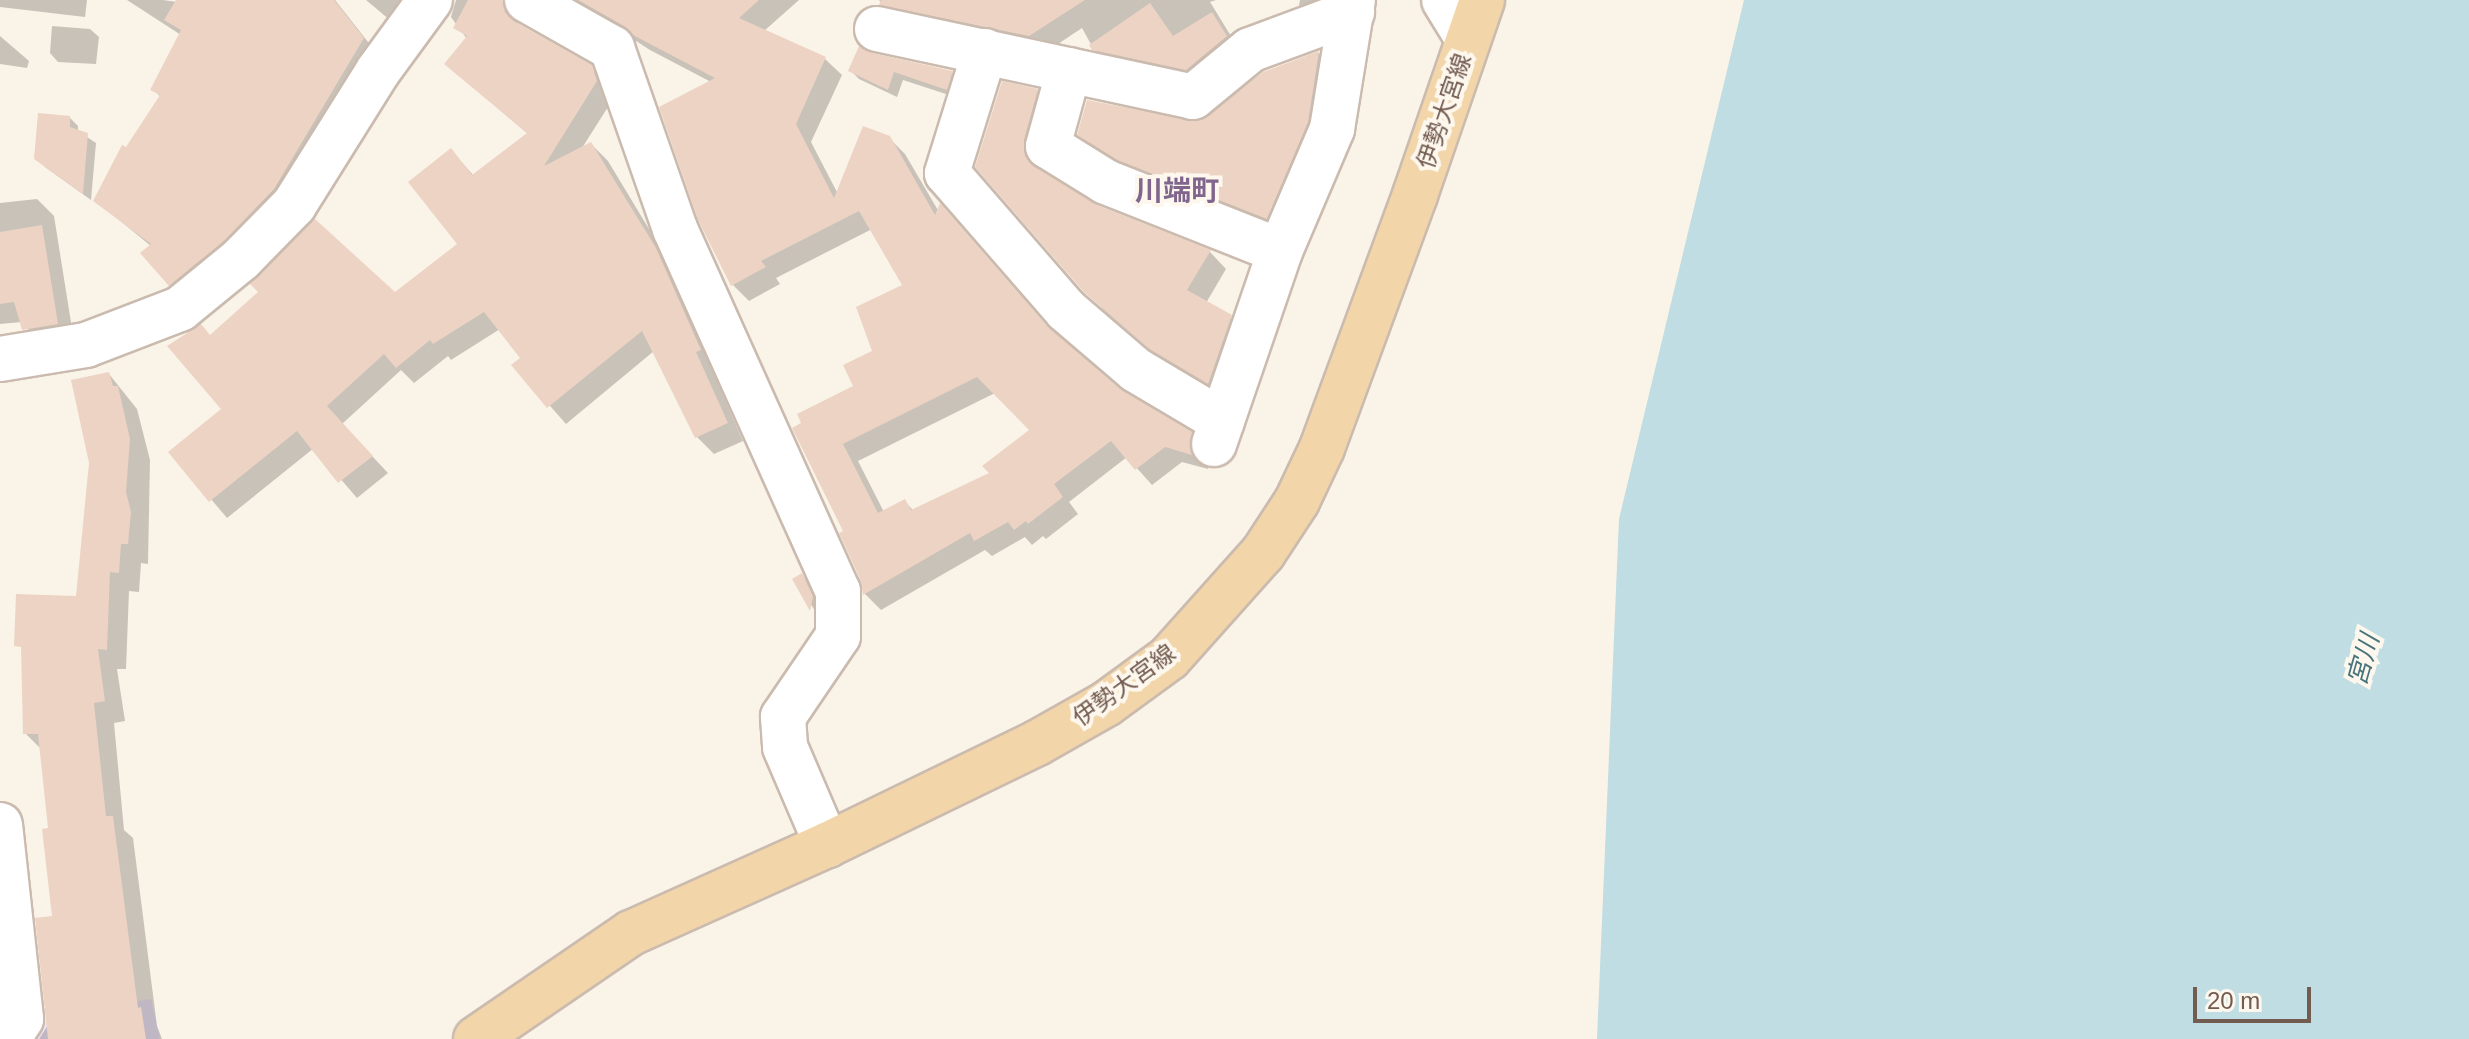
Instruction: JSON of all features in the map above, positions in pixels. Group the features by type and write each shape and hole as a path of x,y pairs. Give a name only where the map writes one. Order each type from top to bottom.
{"main road":[{"name":"伊勢大宮線","path":"476,1039 631,933 827,845 1037,743 1106,704 1169,658 1263,553 1297,501 1322,448 1475,20"}],"street":[{"path":"0,359 86,345 180,309 241,259 294,205 378,71 430,0"},
{"path":"527,0 612,48 675,229 838,591 838,636 783,717 785,747 827,845"},
{"path":"1444,0 1475,20"},
{"path":"877,29 1193,97 1250,50 1353,6"},
{"path":"985,51 947,173 1066,310 1136,370 1218,433 1280,251 1332,129 1353,6"},
{"path":"1069,70 1048,146 1106,182 1280,251"},
{"path":"0,825 21,1019 8,1039"}],"shaded area":[{"path":"151,999 160,1039 27,1039 40,1017"}],"water":[{"name":"宮川","path":"1744,0 2469,0 2469,1039 1597,1039 1619,519"}],"building":[{"path":"176,0 334,0 364,38 274,189 224,241 169,286 140,253 151,244 93,201 122,145 126,147 160,95 150,90 181,30 164,20"},
{"path":"468,0 502,0 505,12 515,22 592,65 597,81 544,166 591,142 656,248 701,350 696,352 728,423 695,438 642,331 547,408 511,365 520,358 484,312 433,344 430,340 396,368 384,354 327,406 373,456 338,483 297,431 209,502 168,452 221,409 167,346 201,324 210,335 258,292 250,284 315,219 395,292 457,244 408,182 451,148 472,175 527,133 444,64 467,36 453,28"},
{"path":"578,0 759,0 739,18 826,57 796,124 834,198 863,126 890,136 935,215 940,203 1047,326 1120,389 1192,432 1192,455 1165,447 1135,470 1111,441 1054,484 1063,497 1028,524 1026,521 1014,530 1008,522 974,541 970,533 863,595 861,581 839,533 843,531 792,428 801,423 797,414 853,386 843,365 872,351 856,307 902,285 859,211 761,261 766,267 731,286 698,220 659,107 715,78 631,34 624,26","holes":["977,377 1029,430 982,466 989,473 911,510 905,499 878,513 843,444"]},
{"path":"881,0 1085,0 1029,36 879,5"},
{"path":"1150,3 1173,36 1212,12 1227,36 1186,70 1092,50 1089,45"},
{"path":"859,46 872,53 953,71 947,90 894,72 888,90 848,71"},
{"path":"1319,51 1308,122 1267,219 1117,160 1077,135 1087,100 1198,121 1263,72"},
{"path":"1002,81 1038,89 1024,140 1025,156 1035,167 1097,205 1211,250 1187,290 1232,315 1208,384 1151,350 1084,292 975,167"},
{"path":"38,113 70,116 70,127 88,133 83,194 34,159"},
{"path":"42,225 58,324 22,330 14,302 0,304 0,232"},
{"path":"109,372 113,386 118,386 130,439 126,492 131,512 128,544 121,544 119,573 110,572 107,650 98,649 105,701 94,703 106,816 113,816 138,1008 141,1007 146,1039 48,1039 35,918 52,916 42,829 48,828 38,734 23,734 21,647 14,646 16,594 76,596 89,463 71,380"},
{"path":"802,573 813,596 810,611 792,579"}],"district":[{"name":"川端町","path":"1177,191"}]}
